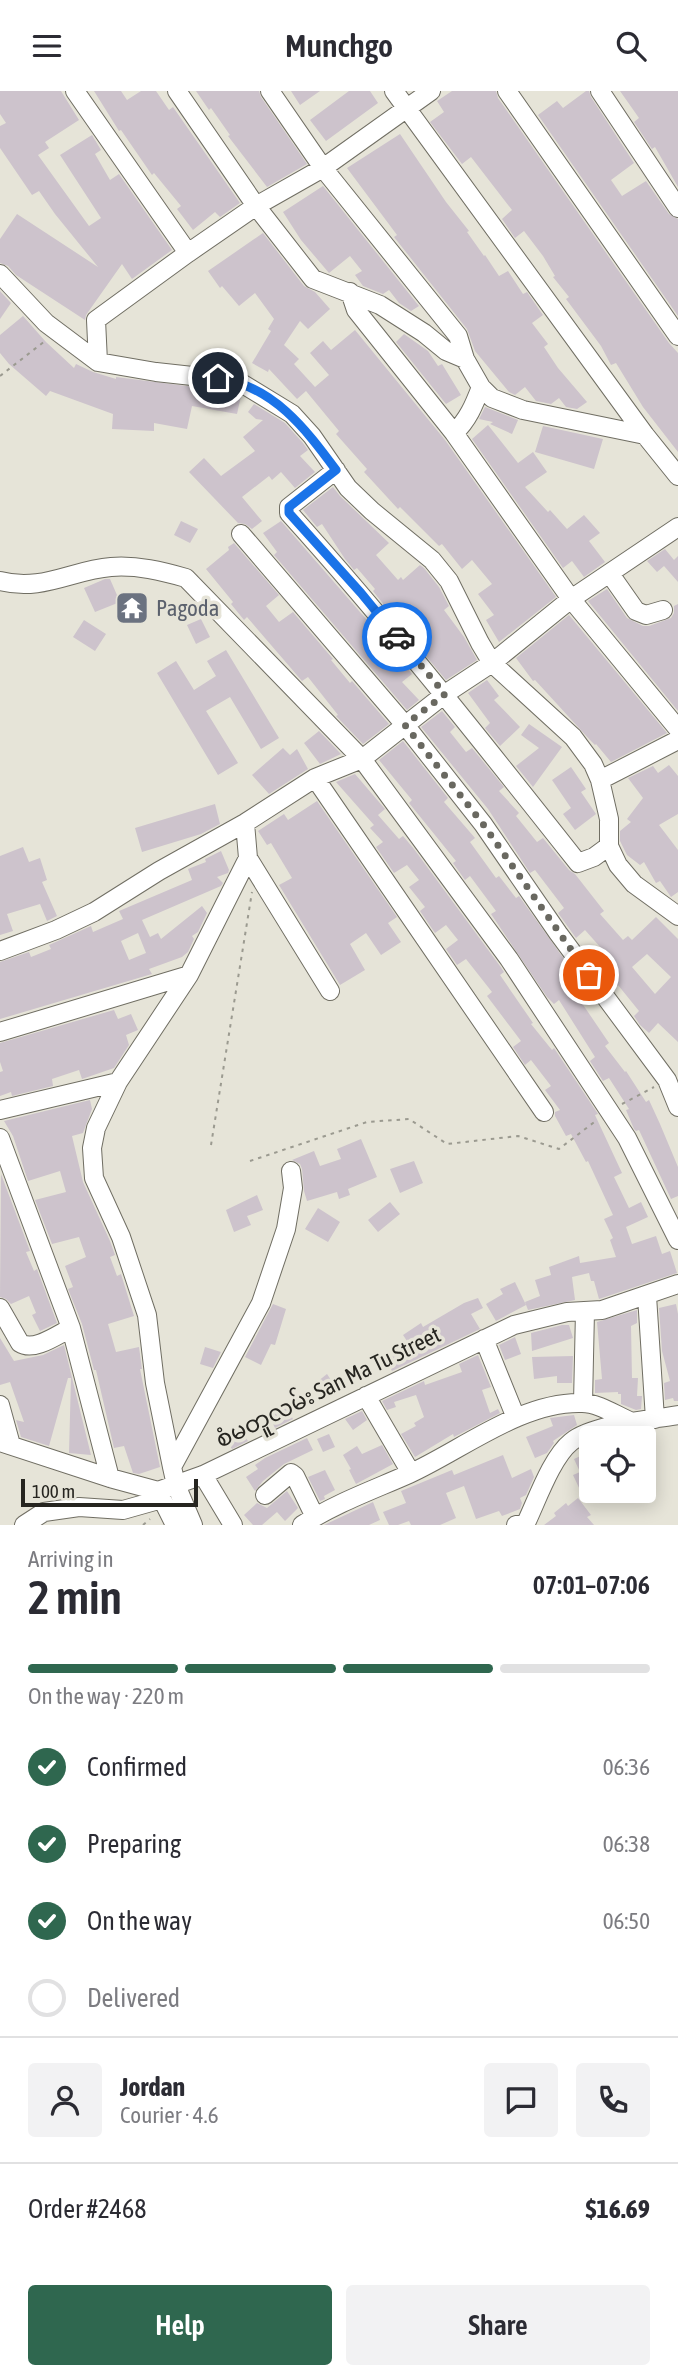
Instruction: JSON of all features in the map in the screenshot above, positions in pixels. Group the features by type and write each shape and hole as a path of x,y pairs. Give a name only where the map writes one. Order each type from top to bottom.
{"street":[{"path":"75,91 188,253"},
{"path":"177,91 256,206 313,279 380,305 424,333 446,351 465,359"},
{"path":"270,91 323,168 458,336 465,359 481,387 492,398 523,410 645,435"},
{"path":"394,91 645,435 678,476"},
{"path":"98,362 96,320 256,206 323,168 431,91"},
{"path":"507,91 678,335"},
{"path":"600,91 678,208"},
{"path":"0,274 57,332 98,362 156,372 238,381 292,414 348,488 432,560 449,581 492,663 573,737 593,764 600,780 609,819 609,846 618,865 634,884 678,916"},
{"path":"350,292 356,310 454,433 572,599 678,729"},
{"path":"454,433 464,424 481,387"},
{"path":"336,470 289,507 289,513 361,593 445,694 578,863 594,857 609,846"},
{"path":"0,951 94,912 159,871 245,823 315,778 362,759 445,694 492,663 572,599 678,527"},
{"path":"241,534 405,725 483,824 558,933 667,1080 678,1107"},
{"path":"0,581 34,585 111,567 155,569 186,578 362,759 509,959 610,1111 627,1137 678,1240"},
{"path":"610,574 636,611 646,615 663,610"},
{"path":"600,780 678,740"},
{"path":"315,778 544,1112"},
{"path":"245,823 252,864 330,991"},
{"path":"193,1525 176,1485 172,1467 155,1383 147,1315 121,1237 94,1178 92,1148 96,1128 118,1082 189,975 252,864"},
{"path":"0,1032 189,975"},
{"path":"0,1110 118,1082"},
{"path":"0,1139 71,1328 110,1478"},
{"path":"172,1467 261,1303 286,1229 293,1188 291,1171"},
{"name":"စံမတူလမ်း San Ma Tu Street","path":"24,1525 44,1512 79,1507 123,1510 203,1475 514,1325 567,1312 602,1310 678,1284"},
{"path":"646,1296 655,1419"},
{"path":"0,1308 20,1343 25,1346 34,1346 71,1328"},
{"path":"583,1403 585,1311"},
{"path":"484,1339 516,1418"},
{"path":"366,1396 411,1473"},
{"path":"265,1495 291,1473 295,1476 308,1521 352,1497 411,1473 516,1418 553,1406 583,1403 598,1406 632,1422"},
{"path":"0,1405 6,1444 160,1495 175,1525"},
{"path":"523,1524 556,1462 571,1442 590,1432 678,1415"},
{"path":"203,1475 233,1525"}],"path":[{"path":"0,376 57,332"},
{"path":"211,1145 252,864"},
{"path":"250,1161 366,1122 409,1119 447,1144 518,1136 559,1149 610,1111 667,1080"}],"building":[{"path":"0,91 61,91 79,120 45,142 49,148 38,155 89,226 101,218 60,155 92,135 101,150 95,154 110,180 119,174 172,250 132,279 122,264 85,320 0,263 0,239 17,214 98,267 39,191 32,195 0,148 0,126 6,123 0,114"},
{"path":"94,91 121,91 127,100 141,91 156,91 169,110 173,107 240,203 220,217 215,212 193,230 177,209 181,206 154,173 152,175 121,130 119,131"},
{"path":"196,91 259,91 307,164 267,187"},
{"path":"291,91 320,91 300,105"},
{"path":"349,91 370,91 378,103 326,141 310,120"},
{"path":"452,91 496,91 498,98 678,353 678,452 643,407 616,363 611,365 601,346 566,299 569,297 553,277 555,276 543,256 524,231 515,238 502,219 512,210 471,157 462,164 430,122 444,112 437,101"},
{"path":"589,91 634,163 611,180 622,196 646,181 669,214 678,219 678,316 538,115 557,101 563,108"},
{"path":"620,91 678,91 678,187 655,147 652,149 634,122 639,118"},
{"path":"400,134 499,276 508,271 523,294 527,292 543,315 532,323 548,344 544,347 558,368 587,402 577,409 566,407 559,398 551,404 536,401 525,387 515,395 509,392 475,351 467,329 394,237 397,235 347,168"},
{"path":"323,186 419,306 411,311 399,303 389,290 383,294 363,286 355,275 362,271 350,256 329,273 301,240 283,212"},
{"path":"263,233 304,286 315,292 330,309 308,329 300,321 284,345 299,359 294,364 315,387 329,375 310,353 323,341 331,350 355,330 445,440 556,597 499,642 486,620 494,615 478,594 492,584 472,560 462,569 442,544 439,546 400,507 398,509 364,472 367,469 336,434 339,431 306,391 297,399 269,369 268,372 252,363 271,331 268,329 274,319 255,293 239,306 222,286 220,288 208,271"},
{"path":"0,291 11,303 0,319"},
{"path":"23,316 74,368 76,364 116,379 234,392 241,396 237,414 192,406 187,429 154,423 154,431 112,429 113,414 50,391 46,396 0,353 0,335"},
{"path":"404,334 428,351 438,366 442,364 461,395 446,404 396,342"},
{"path":"254,404 285,423 303,443 308,450 300,456 315,472 295,488 281,472 272,480 269,476 242,497 262,521 252,529 238,523 189,472 204,458 221,476 255,451 243,437 263,420 256,419 248,412"},
{"path":"485,407 518,420 512,434 490,424 493,422 479,419"},
{"path":"488,425 518,463 533,452 547,472 525,487 567,529 584,515 600,533 589,541 605,562 584,577 572,561 563,568 472,439"},
{"path":"543,426 603,439 594,469 535,452"},
{"path":"333,487 389,543 376,555 398,580 401,577 403,580 420,565 424,568 449,606 444,610 477,660 446,680 411,638 415,634 396,611 392,615 373,591 375,589 357,568 354,570 345,559 322,524 317,527 303,510"},
{"path":"181,521 198,529 190,543 174,535"},
{"path":"281,521 373,627 367,631 387,657 393,651 412,674 402,682 419,700 407,710 274,555 277,552 263,533"},
{"path":"234,543 279,595 266,606 279,622 293,612 350,683 352,681 389,724 363,744 336,716 338,715 308,677 302,681 247,617 244,620 206,569"},
{"path":"665,549 674,560 678,556 678,582 664,566 657,572 647,561"},
{"path":"110,579 120,602 95,612 84,588"},
{"path":"607,589 627,618 643,626 671,618 674,606 678,604 678,711 588,601"},
{"path":"569,615 667,733 611,762 535,680 533,681 516,658"},
{"path":"201,619 210,637 196,644 187,625"},
{"path":"84,620 106,634 95,651 73,637"},
{"path":"226,650 279,738 261,749 230,697 206,711 238,763 218,775 157,673 176,661 194,690 216,676 207,661"},
{"path":"487,680 499,696 494,700 520,727 500,746 485,728 490,723 468,693"},
{"path":"442,711 455,727 450,732 466,752 472,748 504,787 499,791 519,813 516,816 537,842 543,838 575,874 604,911 600,914 623,940 628,936 632,940 656,917 678,939 678,1042 658,1023 649,1033 640,1025 634,1016 639,1011 618,985 613,989 589,956 601,948 585,930 576,938 558,913 564,908 535,870 530,873 488,809 421,727","holes":["647,954 671,977 655,994 632,967"]},
{"path":"529,724 562,747 533,787 516,766 539,748 521,735"},
{"path":"319,731 341,754 320,764 304,743"},
{"path":"403,741 448,798 444,802 475,838 470,842 496,878 499,876 516,898 519,896 579,980 571,987 609,1043 605,1046 626,1071 646,1102 649,1100 660,1124 678,1167 678,1196 671,1199 639,1130 634,1129 626,1110 629,1109 609,1078 603,1081 590,1061 595,1057 559,1000 554,1004 547,997 491,914 496,911 470,876 465,880 453,863 456,861 409,803 412,800 379,760"},
{"path":"283,748 290,755 297,749 308,769 269,794 252,775"},
{"path":"669,765 678,776 678,814 659,825 678,850 678,892 671,897 660,881 656,883 644,862 640,865 627,855 620,841 620,831 631,822 627,819 643,798 628,778 653,766 658,773"},
{"path":"571,767 586,789 581,792 596,814 575,830 563,814 571,808 552,780"},
{"path":"355,774 385,809 378,815 399,839 403,836 414,849 500,966 504,972 500,975 533,1023 531,1024 552,1050 554,1048 598,1114 595,1115 622,1173 614,1177 629,1208 641,1202 648,1217 626,1227 632,1244 656,1236 662,1254 670,1251 677,1273 599,1299 589,1273 572,1277 575,1300 528,1310 525,1302 540,1296 535,1280 551,1275 549,1267 579,1256 580,1263 616,1257 610,1240 613,1238 604,1219 613,1215 588,1161 586,1162 571,1134 566,1136 555,1116 555,1112 560,1110 545,1090 551,1086 531,1060 525,1065 513,1047 521,1041 487,996 492,992 466,959 457,965 446,949 458,940 446,925 435,933 420,911 425,907 409,887 419,880 407,865 394,873 376,847 383,842 370,828 374,825 336,782"},
{"path":"317,801 397,917 388,923 401,942 381,955 366,933 350,944 365,970 340,985 279,885 292,878 271,843 267,845 258,831 284,814 288,820"},
{"path":"215,804 220,824 201,834 142,852 135,828"},
{"path":"23,847 29,862 40,858 47,880 42,882 57,916 47,921 40,904 7,914 13,931 0,935 0,856"},
{"path":"221,851 229,870 217,877 223,883 221,886 142,920 150,937 158,933 161,939 202,906 207,913 198,932 192,936 194,939 188,952 182,957 149,969 152,974 0,1019 0,962 29,952 31,957 51,949 49,945 91,926 93,932 123,919 119,911 192,880 188,869 206,862 205,859","holes":["138,933 146,953 129,960 121,941"]},
{"path":"114,1010 118,1019 131,1014 138,1030 126,1035 129,1045 114,1068 82,1079 79,1070 52,1079 53,1086 12,1096 11,1092 0,1096 0,1072 3,1071 0,1043"},
{"path":"90,1100 92,1109 83,1133 72,1136 83,1182 110,1241 115,1255 110,1257 117,1276 121,1274 134,1316 108,1324 116,1352 139,1347 140,1369 160,1467 139,1474 133,1473 124,1446 114,1448 96,1370 68,1289 73,1287 65,1266 86,1257 79,1237 52,1244 35,1200 66,1192 60,1171 28,1181 13,1136 4,1121"},
{"path":"361,1139 377,1177 348,1189 350,1195 339,1199 337,1192 307,1201 302,1169 300,1164 292,1160 314,1151 320,1166 341,1159 337,1149"},
{"path":"414,1161 423,1183 400,1193 390,1169"},
{"path":"1,1174 30,1251 26,1252 34,1271 37,1269 57,1323 40,1331 32,1315 36,1313 29,1296 11,1304 0,1297"},
{"path":"257,1195 263,1210 247,1216 251,1225 234,1232 226,1210"},
{"path":"390,1202 400,1214 378,1232 368,1220"},
{"path":"318,1208 340,1222 328,1242 305,1229"},
{"path":"515,1282 526,1305 496,1321 486,1304 503,1294 500,1289"},
{"path":"478,1298 483,1308 471,1314 480,1329 392,1371 384,1357 409,1344 403,1335 421,1323 423,1327 464,1303"},
{"path":"273,1304 286,1309 275,1345 271,1344 261,1365 245,1357"},
{"path":"676,1304 678,1401 674,1401 673,1398 665,1400 664,1383 670,1381 662,1351 659,1308"},
{"path":"637,1310 637,1323 631,1326 632,1378 638,1378 637,1396 642,1396 641,1409 636,1410 621,1404 621,1394 618,1392 595,1393 595,1380 602,1379 597,1322"},
{"path":"569,1325 573,1338 532,1351 531,1333"},
{"path":"515,1337 521,1354 505,1360 499,1345"},
{"path":"0,1338 14,1361 43,1355 64,1345 91,1455 69,1453 71,1378 68,1378 49,1446 21,1437 16,1420 24,1422 10,1382 0,1385"},
{"path":"205,1347 221,1352 213,1368 200,1364"},
{"path":"478,1355 491,1387 482,1390 490,1413 498,1409 500,1413 454,1437 453,1434 415,1457 401,1434 416,1426 414,1423 424,1417 416,1395 394,1402 396,1407 387,1410 382,1401 424,1381 425,1385 462,1372 459,1364"},
{"path":"573,1356 572,1383 557,1383 557,1376 534,1379 532,1357"},
{"path":"327,1374 335,1386 325,1393 317,1382"},
{"path":"287,1407 293,1419 275,1428 269,1416"},
{"path":"362,1411 367,1420 353,1430 345,1419"},
{"path":"574,1415 577,1425 553,1441 547,1453 535,1458 526,1437 553,1426 550,1418"},
{"path":"242,1432 248,1441 232,1449 227,1442"},
{"path":"329,1434 335,1447 323,1452 317,1439"},
{"path":"307,1438 313,1450 284,1464 255,1491 246,1477 258,1469 255,1465"},
{"path":"382,1445 393,1464 356,1484 343,1455 357,1446 362,1454"},
{"path":"503,1455 512,1478 531,1469 534,1477 526,1495 520,1498 520,1509 502,1516 499,1511 476,1519 464,1486 446,1493 456,1518 440,1525 411,1525 409,1521 389,1525 383,1512 406,1503 401,1491 452,1470 454,1475"},
{"path":"579,1457 579,1470 574,1459"},
{"path":"325,1470 335,1490 320,1501 308,1477"},
{"path":"579,1472 579,1488 573,1475"},
{"path":"287,1491 298,1508 285,1521 277,1512 262,1525 253,1525 244,1515 257,1503 267,1508"},
{"path":"578,1498 579,1503 591,1515 587,1517 594,1525 544,1525 556,1516 554,1513 566,1503 568,1506"},
{"path":"373,1502 380,1520 369,1525 324,1525"}],"way so far":[{"path":"397,637 445,694 405,725 483,824 589,975"}],"place":[{"name":"Pagoda","path":"132,608"}],"route":[{"path":"218,378 238,381 292,414 312,436 336,470 289,507 289,513 397,637"}]}
